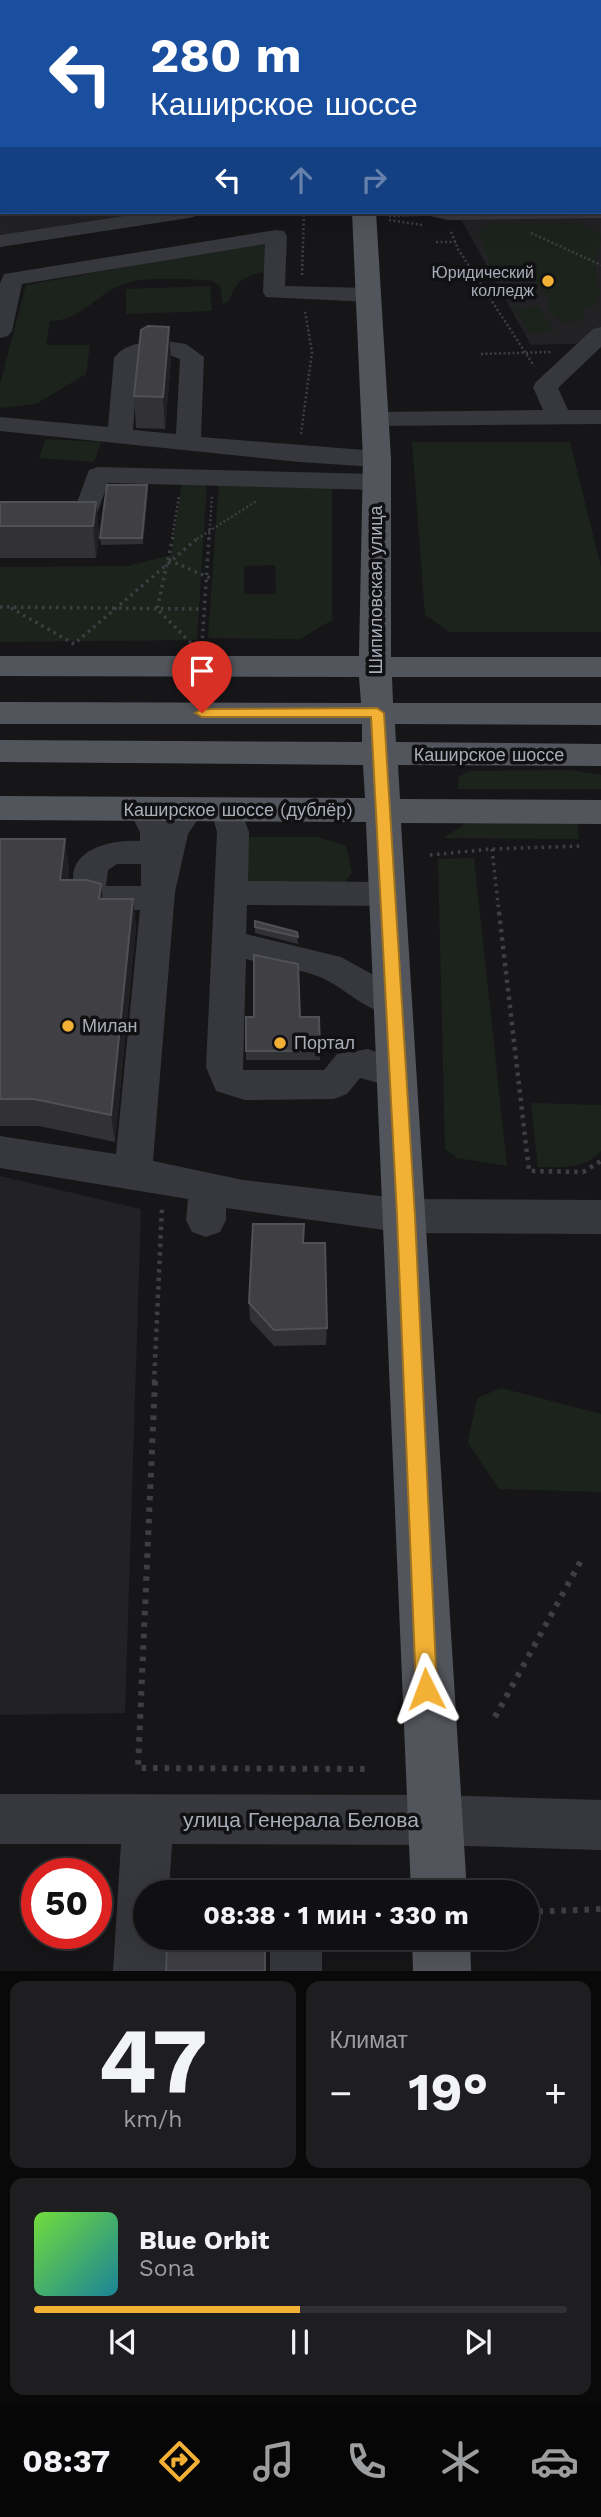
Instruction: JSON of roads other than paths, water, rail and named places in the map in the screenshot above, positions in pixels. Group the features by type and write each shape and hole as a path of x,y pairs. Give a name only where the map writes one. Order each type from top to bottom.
{"main road":[{"name":"Шипиловская улица","path":"374,216 369,295 377,471 374,668 406,1216 427,1703 438,1880"},
{"path":"0,666 601,667"},
{"path":"0,713 601,714"},
{"name":"Каширское шоссе","path":"0,751 601,755"},
{"name":"Каширское шоссе (дублёр)","path":"0,808 601,812"},
{"path":"441,1950 442,1971"}],"street":[{"path":"0,241 176,214"},
{"path":"276,214 274,292 369,295"},
{"path":"448,214 489,214"},
{"path":"0,331 6,280 276,236"},
{"path":"559,418 545,387 601,334"},
{"path":"120,436 126,358 132,352 143,349 175,349 187,352 192,357 196,433"},
{"path":"374,419 559,418 599,421"},
{"path":"0,424 120,436 196,433 377,471"},
{"path":"0,517 83,521 98,475 291,480 377,471"},
{"path":"144,809 156,832 158,892 148,1176"},
{"path":"158,892 172,832 188,810"},
{"path":"227,810 233,832 224,1067 229,1081 245,1085 334,1084 350,1064 368,1063 397,1074"},
{"path":"67,853 155,854"},
{"path":"107,853 96,860 90,870 89,887 93,895 104,898 142,898 158,892"},
{"path":"231,893 388,894"},
{"path":"229,943 328,966 394,1003"},
{"path":"0,1153 148,1176 207,1204 243,1196 406,1216 601,1217"},
{"name":"улица Генерала Белова","path":"0,1819 435,1820 601,1825"},
{"path":"139,1971 148,1819"},
{"path":"296,1950 296,1971"}],"place":[{"name":"Юридический колледж","path":"548,281"},
{"name":"Милан","path":"68,1026"},
{"name":"Портал","path":"280,1043"}]}
